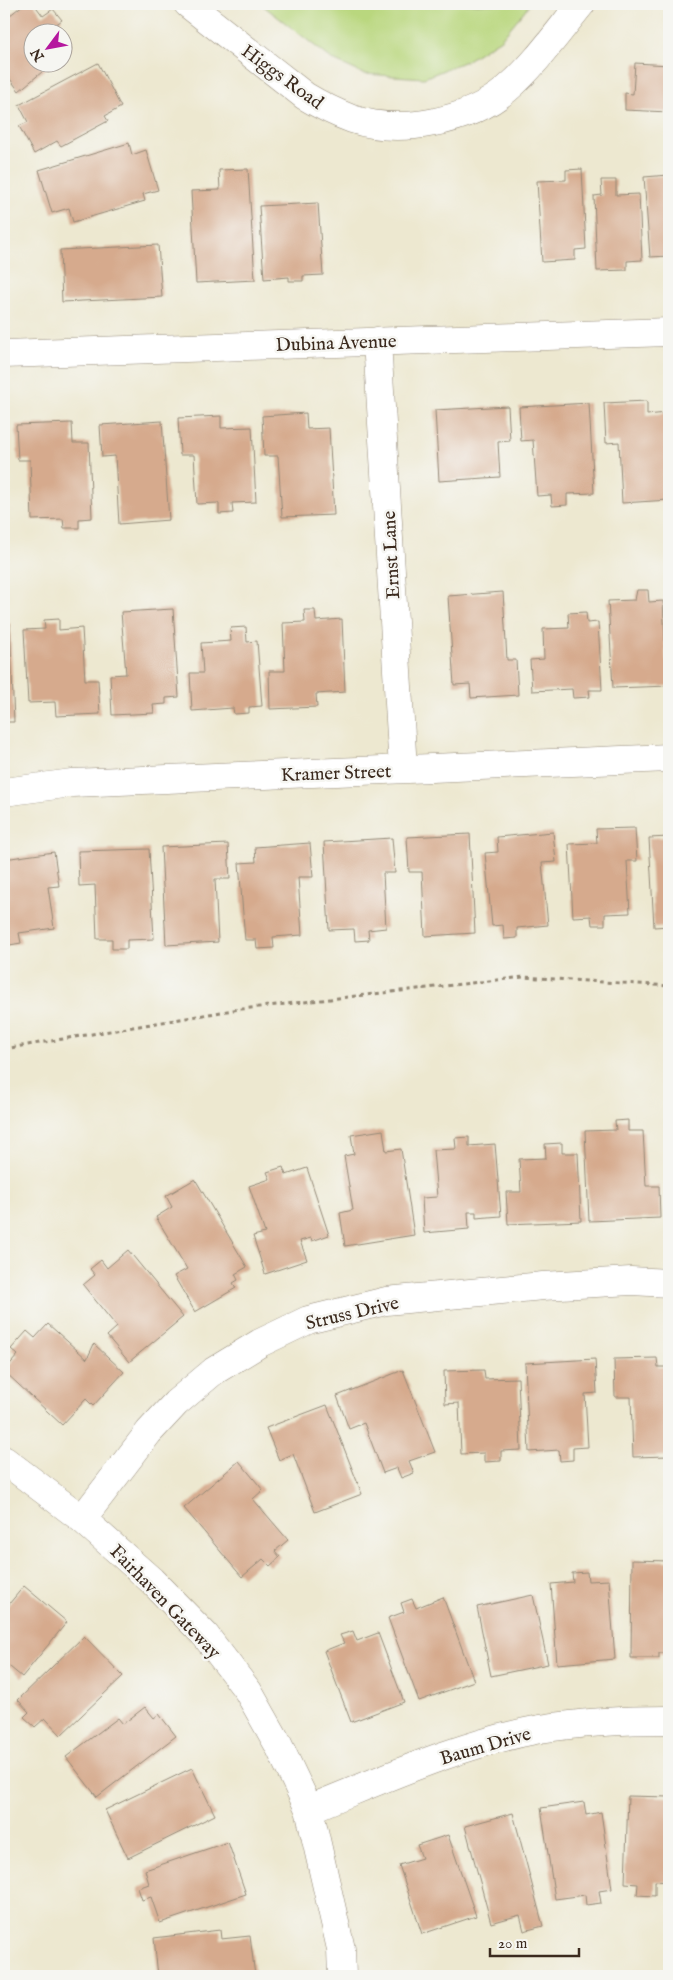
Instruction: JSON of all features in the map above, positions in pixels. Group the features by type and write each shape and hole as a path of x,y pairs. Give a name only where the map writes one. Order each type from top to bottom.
{"street":[{"name":"Higgs Road","path":"188,4 305,96 320,105 352,119 370,123 405,126 441,122 474,109 505,91 518,79 582,4"},
{"name":"Dubina Avenue","path":"4,354 669,332"},
{"name":"Ernst Lane","path":"378,341 403,770"},
{"name":"Kramer Street","path":"4,792 72,783 669,758"},
{"name":"Struss Drive","path":"82,1519 149,1432 176,1403 214,1371 260,1343 308,1320 386,1301 543,1286 631,1281 669,1283"},
{"name":"Fairhaven Gateway","path":"4,1460 82,1519 151,1580 205,1635 248,1691 278,1744 309,1809 341,1948 342,1976"},
{"name":"Baum Drive","path":"309,1809 424,1763 479,1745 539,1730 606,1721 669,1720"}],"path":[{"path":"4,1049 233,1010 524,978 669,986"}],"green space":[{"path":"261,4 530,4 501,39 466,61 424,78 364,74 333,60"}],"building":[{"path":"24,4 34,4 43,16 53,9 62,20 59,22 22,22 22,72 42,72 19,91 4,71 4,20"},
{"path":"98,63 121,107 105,116 108,121 61,146 57,141 34,154 19,126 28,122 19,105"},
{"path":"635,63 669,65 669,112 625,110 625,93 633,94"},
{"path":"129,143 132,155 146,150 158,190 143,194 145,201 73,222 69,208 52,213 39,170"},
{"path":"248,169 255,280 196,283 191,191 220,190 219,170"},
{"path":"582,169 586,249 575,250 575,260 542,262 537,181 566,180 566,170"},
{"path":"669,175 669,256 650,257 644,177"},
{"path":"601,180 616,180 616,195 639,194 642,260 627,261 627,270 597,271 594,196 602,195"},
{"path":"318,203 323,275 303,276 303,281 289,281 289,277 264,279 259,206"},
{"path":"158,245 162,297 62,302 60,250"},
{"path":"647,401 647,415 666,413 669,500 622,503 619,442 606,443 604,403"},
{"path":"589,403 594,493 567,494 567,505 552,506 551,495 537,496 533,440 521,441 519,407"},
{"path":"508,406 510,441 498,442 500,477 439,481 435,410"},
{"path":"306,413 307,429 329,428 334,515 282,517 278,456 264,456 262,416"},
{"path":"221,416 221,428 252,427 256,502 232,503 233,513 219,514 219,503 197,504 194,455 180,455 178,418"},
{"path":"162,421 169,520 119,524 115,456 102,457 100,425"},
{"path":"72,423 73,443 89,443 92,518 79,519 79,528 64,528 63,519 32,520 30,460 18,460 16,425"},
{"path":"637,590 648,590 649,602 663,601 666,660 669,660 669,686 613,688 608,601 635,600"},
{"path":"503,592 507,660 516,660 518,695 471,698 470,684 454,685 448,596"},
{"path":"173,609 179,697 166,698 166,704 153,705 154,713 112,715 110,675 126,674 121,612"},
{"path":"304,610 315,610 316,621 342,619 345,692 316,694 317,707 270,709 269,671 285,671 283,623 305,622"},
{"path":"586,612 587,623 598,622 602,690 589,690 590,697 573,698 572,689 532,691 530,660 544,659 543,629 569,628 568,613"},
{"path":"59,619 59,630 82,628 85,680 98,680 100,714 56,716 55,702 28,703 24,630 45,629 44,620"},
{"path":"4,623 10,623 14,722 4,722"},
{"path":"246,627 247,642 257,641 262,706 249,707 249,713 234,714 233,708 192,711 190,673 203,673 201,643 231,641 230,628"},
{"path":"635,828 637,861 627,861 630,913 605,914 605,925 592,925 591,916 573,917 569,844 597,843 596,829"},
{"path":"553,832 556,862 542,863 548,925 517,928 517,938 504,939 503,925 492,926 485,853 498,852 497,837"},
{"path":"470,834 475,933 425,936 422,872 409,872 407,837"},
{"path":"669,837 669,926 654,927 649,838"},
{"path":"392,838 395,873 383,873 386,928 368,930 369,940 355,941 354,929 329,930 324,842"},
{"path":"310,843 313,877 298,877 302,935 273,937 274,948 257,949 256,940 245,940 239,863 256,862 255,847"},
{"path":"228,844 230,879 215,879 218,942 166,945 161,847"},
{"path":"149,849 154,939 127,940 127,949 112,949 112,939 97,939 95,885 79,886 78,851"},
{"path":"54,852 59,886 48,887 54,928 19,933 21,943 4,946 4,859"},
{"path":"628,1120 628,1131 643,1131 646,1186 659,1186 660,1218 589,1221 585,1131 616,1130 615,1121"},
{"path":"383,1130 386,1151 401,1149 414,1235 345,1246 340,1213 353,1210 344,1156 354,1154 351,1135"},
{"path":"469,1137 469,1146 495,1144 501,1216 476,1218 476,1212 468,1212 469,1229 424,1233 422,1198 437,1197 433,1150 456,1149 455,1138"},
{"path":"562,1143 562,1153 578,1153 581,1221 508,1224 506,1192 521,1192 519,1159 546,1158 545,1144"},
{"path":"283,1167 286,1175 307,1168 329,1235 312,1241 311,1238 300,1241 307,1260 265,1274 253,1236 265,1233 249,1186 270,1179 267,1172"},
{"path":"195,1179 247,1267 235,1274 238,1280 233,1283 236,1288 195,1312 174,1276 187,1269 156,1217 172,1207 166,1196"},
{"path":"128,1250 183,1317 129,1362 107,1336 117,1327 83,1285 95,1275 90,1269 101,1260 107,1268"},
{"path":"48,1324 87,1359 94,1344 124,1372 93,1406 86,1399 62,1425 4,1371 18,1355 11,1349 27,1331 35,1338"},
{"path":"657,1358 658,1367 669,1367 669,1456 633,1457 631,1397 615,1397 614,1359"},
{"path":"595,1359 597,1393 585,1394 588,1447 573,1448 573,1460 560,1461 559,1450 529,1452 525,1363"},
{"path":"403,1370 435,1452 409,1461 414,1473 401,1478 397,1468 383,1473 364,1423 349,1429 337,1396"},
{"path":"484,1370 485,1379 518,1378 521,1450 501,1451 501,1461 484,1462 484,1453 461,1454 459,1403 445,1404 444,1371"},
{"path":"327,1405 362,1494 315,1512 293,1454 279,1460 266,1428"},
{"path":"239,1461 263,1490 253,1499 288,1540 275,1551 280,1557 270,1566 263,1559 242,1577 184,1508"},
{"path":"632,1560 669,1561 669,1653 659,1653 659,1658 631,1658"},
{"path":"587,1572 588,1581 609,1580 615,1659 557,1664 551,1584 573,1582 572,1573"},
{"path":"24,1586 67,1622 22,1677 4,1662 4,1610"},
{"path":"533,1595 548,1664 491,1676 477,1607"},
{"path":"443,1597 474,1681 419,1701 388,1618 404,1612 401,1603 412,1599 416,1608"},
{"path":"353,1631 357,1641 378,1633 404,1702 351,1722 324,1651 344,1643 340,1635"},
{"path":"84,1636 123,1676 61,1735 45,1718 35,1727 24,1717 29,1712 18,1700"},
{"path":"145,1707 154,1718 159,1714 176,1736 97,1797 66,1757 118,1718 123,1724"},
{"path":"192,1768 215,1815 128,1858 105,1810"},
{"path":"628,1796 669,1797 669,1882 655,1881 655,1896 637,1895 638,1884 625,1883"},
{"path":"584,1802 586,1815 601,1812 612,1889 599,1891 601,1903 586,1905 585,1895 555,1899 541,1808"},
{"path":"513,1813 543,1926 524,1931 520,1915 491,1923 465,1826"},
{"path":"448,1835 476,1916 422,1934 399,1865 422,1858 417,1845"},
{"path":"228,1842 246,1894 160,1923 151,1897 142,1900 138,1888 149,1884 145,1870"},
{"path":"220,1930 221,1939 250,1936 255,1976 158,1976 154,1938"}]}
